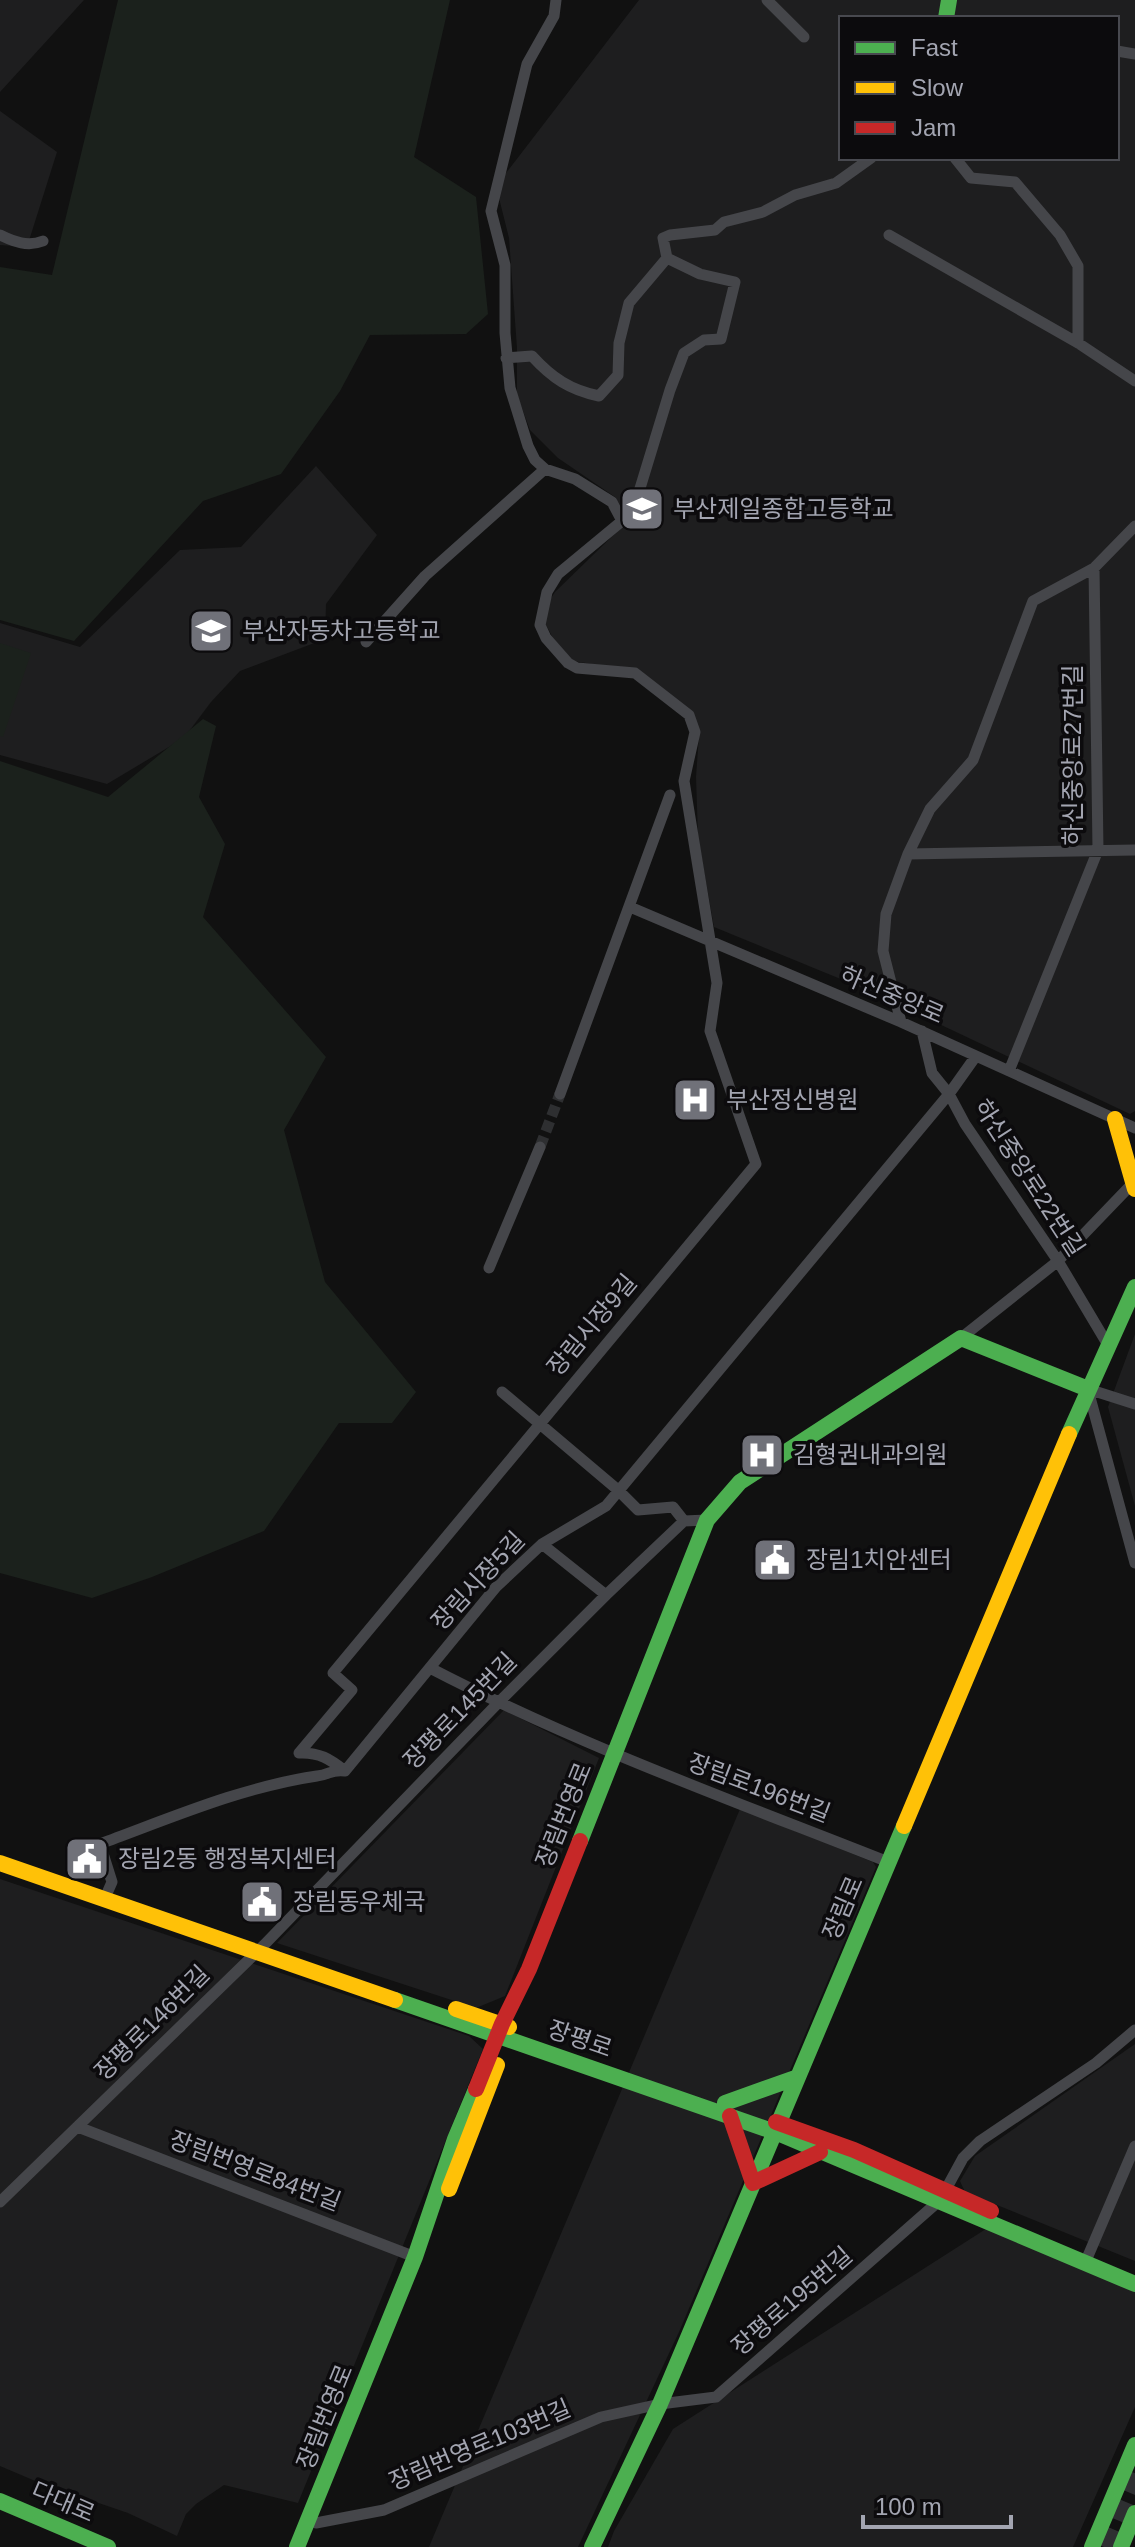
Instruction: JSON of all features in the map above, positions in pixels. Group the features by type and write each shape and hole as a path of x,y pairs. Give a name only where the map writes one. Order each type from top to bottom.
{"street":[{"path":"556,0 554,16 527,64 491,211 505,265 506,358 510,388 535,460 545,469 575,479 612,502 622,521"},
{"path":"767,0 804,37"},
{"path":"667,258 663,238 715,230 724,222 763,212 795,195 836,183 868,160"},
{"path":"957,160 971,178 1015,182 1060,235 1078,266 1078,343"},
{"path":"0,235 33,245 43,241"},
{"path":"889,235 1078,343 1135,381"},
{"path":"506,358 532,356 551,376 576,391 599,396 618,375 619,343 629,303 667,258"},
{"path":"667,258 700,274 735,282 721,339 704,340 684,353 634,508 558,574 547,592 540,625 546,638 568,663 577,668 635,673 689,715 695,732 684,781 712,942"},
{"path":"366,642 425,576 545,469"},
{"path":"901,1022 883,951 886,914 908,854 930,809 973,760 1033,601 1094,568 1135,526"},
{"name":"하신중앙로27번길","path":"1009,1071 1098,850 1094,568"},
{"path":"560,1094 670,795"},
{"path":"908,854 1135,850"},
{"name":"하신중앙로","path":"630,907 922,1031 1135,1128"},
{"name":"장림시장9길","path":"345,1771 331,1759 314,1752 299,1753 352,1690 333,1673 756,1164 710,1031 717,983 712,942"},
{"name":"하신중앙로22번길","path":"922,1031 932,1073 949,1094 965,1124 1058,1261 1108,1345"},
{"name":"장림시장5길","path":"345,1771 496,1587 542,1544 606,1506 949,1094 976,1056"},
{"path":"1135,1115 1115,1119 1133,1186 1058,1261 961,1338 1088,1389 1135,1404"},
{"path":"489,1268 540,1147"},
{"name":"장림로","path":"592,2547 660,2404 1088,1389 1135,1287"},
{"name":"장림번영로","path":"306,2547 313,2521 419,2258 455,2139 504,2031 707,1520 740,1482 961,1338"},
{"path":"1088,1389 1135,1563"},
{"path":"502,1392 638,1510 673,1507 684,1521 707,1520"},
{"name":"장평로145번길","path":"260,1948 498,1703 684,1521"},
{"path":"542,1544 606,1595"},
{"name":"장림로196번길","path":"430,1668 498,1703 614,1755 888,1862"},
{"path":"106,1895 112,1882 100,1844 264,1786 323,1776 333,1769 345,1771"},
{"name":"장평로","path":"0,1853 106,1895"},
{"name":"장평로","path":"0,1863 106,1895 727,2110 854,2150 942,2196"},
{"name":"장평로146번길","path":"0,2202 260,1948"},
{"name":"장평로195번길","path":"660,2404 716,2397 942,2196 963,2158 980,2141 1096,2063 1135,2030"},
{"path":"798,2077 727,2110 753,2183 820,2152"},
{"name":"장림번영로84번길","path":"78,2127 419,2258"},
{"name":"장평로","path":"777,2127 820,2152 942,2196 1087,2258 1135,2284"},
{"path":"1087,2258 1135,2146"},
{"name":"장평로","path":"1087,2258 1135,2272"},
{"name":"장림번영로103번길","path":"313,2521 384,2510 601,2417 660,2404"},
{"path":"1092,2547 1135,2445"},
{"name":"다대로","path":"0,2501 108,2547"},
{"path":"1121,2547 1135,2513"},
{"name":"장림번영로","path":"297,2547 313,2521"}],"shaded area":[{"path":"0,0 84,0 0,92"},
{"path":"118,0 450,0 414,157 476,197 488,314 466,334 370,335 340,391 281,474 203,501 74,641 0,620 0,267 52,275"},
{"path":"639,0 1135,0 1135,1111 1130,1114 865,989 714,927 698,837 696,777 699,735 694,716 636,671 573,661 553,638 545,623 549,601 555,592 629,520 615,497 558,458 530,430 517,395 509,238 496,186"},
{"path":"0,111 57,152 27,247 0,245"},
{"name":"부산자동차고등학교","path":"316,466 377,535 326,604 325,639 240,671 184,738 107,784 0,755 0,623 80,647 180,550 241,547"},
{"path":"0,643 31,653 3,737 0,736"},
{"path":"203,719 216,726 199,797 225,844 203,917 326,1057 284,1130 325,1282 416,1392 392,1423 339,1423 264,1531 92,1598 0,1573 0,761 108,797"},
{"path":"1135,1334 1135,1506 1108,1407"},
{"path":"504,1710 599,1758 505,1996 476,2008 277,1943"},
{"path":"740,1809 873,1862 876,1867 679,2332 578,2547 429,2547"},
{"path":"0,1879 469,2036 483,2049 298,2503 224,2485 186,2514 177,2536 128,2513 0,2466"},
{"path":"1135,2044 1135,2261 965,2192 960,2181 975,2156"},
{"path":"989,2227 1135,2290 1135,2407 1073,2547 608,2547 614,2531 673,2429"}],"tunnel":[{"path":"540,1147 560,1094"},
{"path":"1104,2547 1135,2473"}],"traffic: fast":[{"path":"946,16 949,0"},
{"path":"1069,1434 1135,1287"},
{"path":"580,1841 707,1520 740,1482 961,1338 1088,1389"},
{"path":"592,2547 660,2404 904,1826"},
{"path":"395,2000 775,2132 1135,2284"},
{"path":"725,2103 798,2077"},
{"path":"297,2547 415,2257 455,2139 476,2089"},
{"path":"1092,2547 1135,2445"},
{"path":"0,2501 108,2547"},
{"path":"1121,2547 1135,2513"}],"traffic: slow":[{"path":"1115,1119 1135,1189"},
{"path":"904,1826 1069,1434"},
{"path":"0,1863 395,2000"},
{"path":"456,2009 509,2027"},
{"path":"449,2189 497,2065"}],"traffic: jam":[{"path":"476,2089 502,2024 529,1969 580,1841"},
{"path":"730,2116 753,2183 820,2152"},
{"path":"776,2122 854,2150 991,2211"}],"place":[{"name":"부산제일종합고등학교","path":"642,509"},
{"name":"부산자동차고등학교","path":"211,631"},
{"name":"부산정신병원","path":"695,1100"},
{"name":"김형권내과의원","path":"762,1455"},
{"name":"장림1치안센터","path":"775,1560"},
{"name":"장림2동 행정복지센터","path":"87,1859"},
{"name":"장림동우체국","path":"262,1902"}]}
